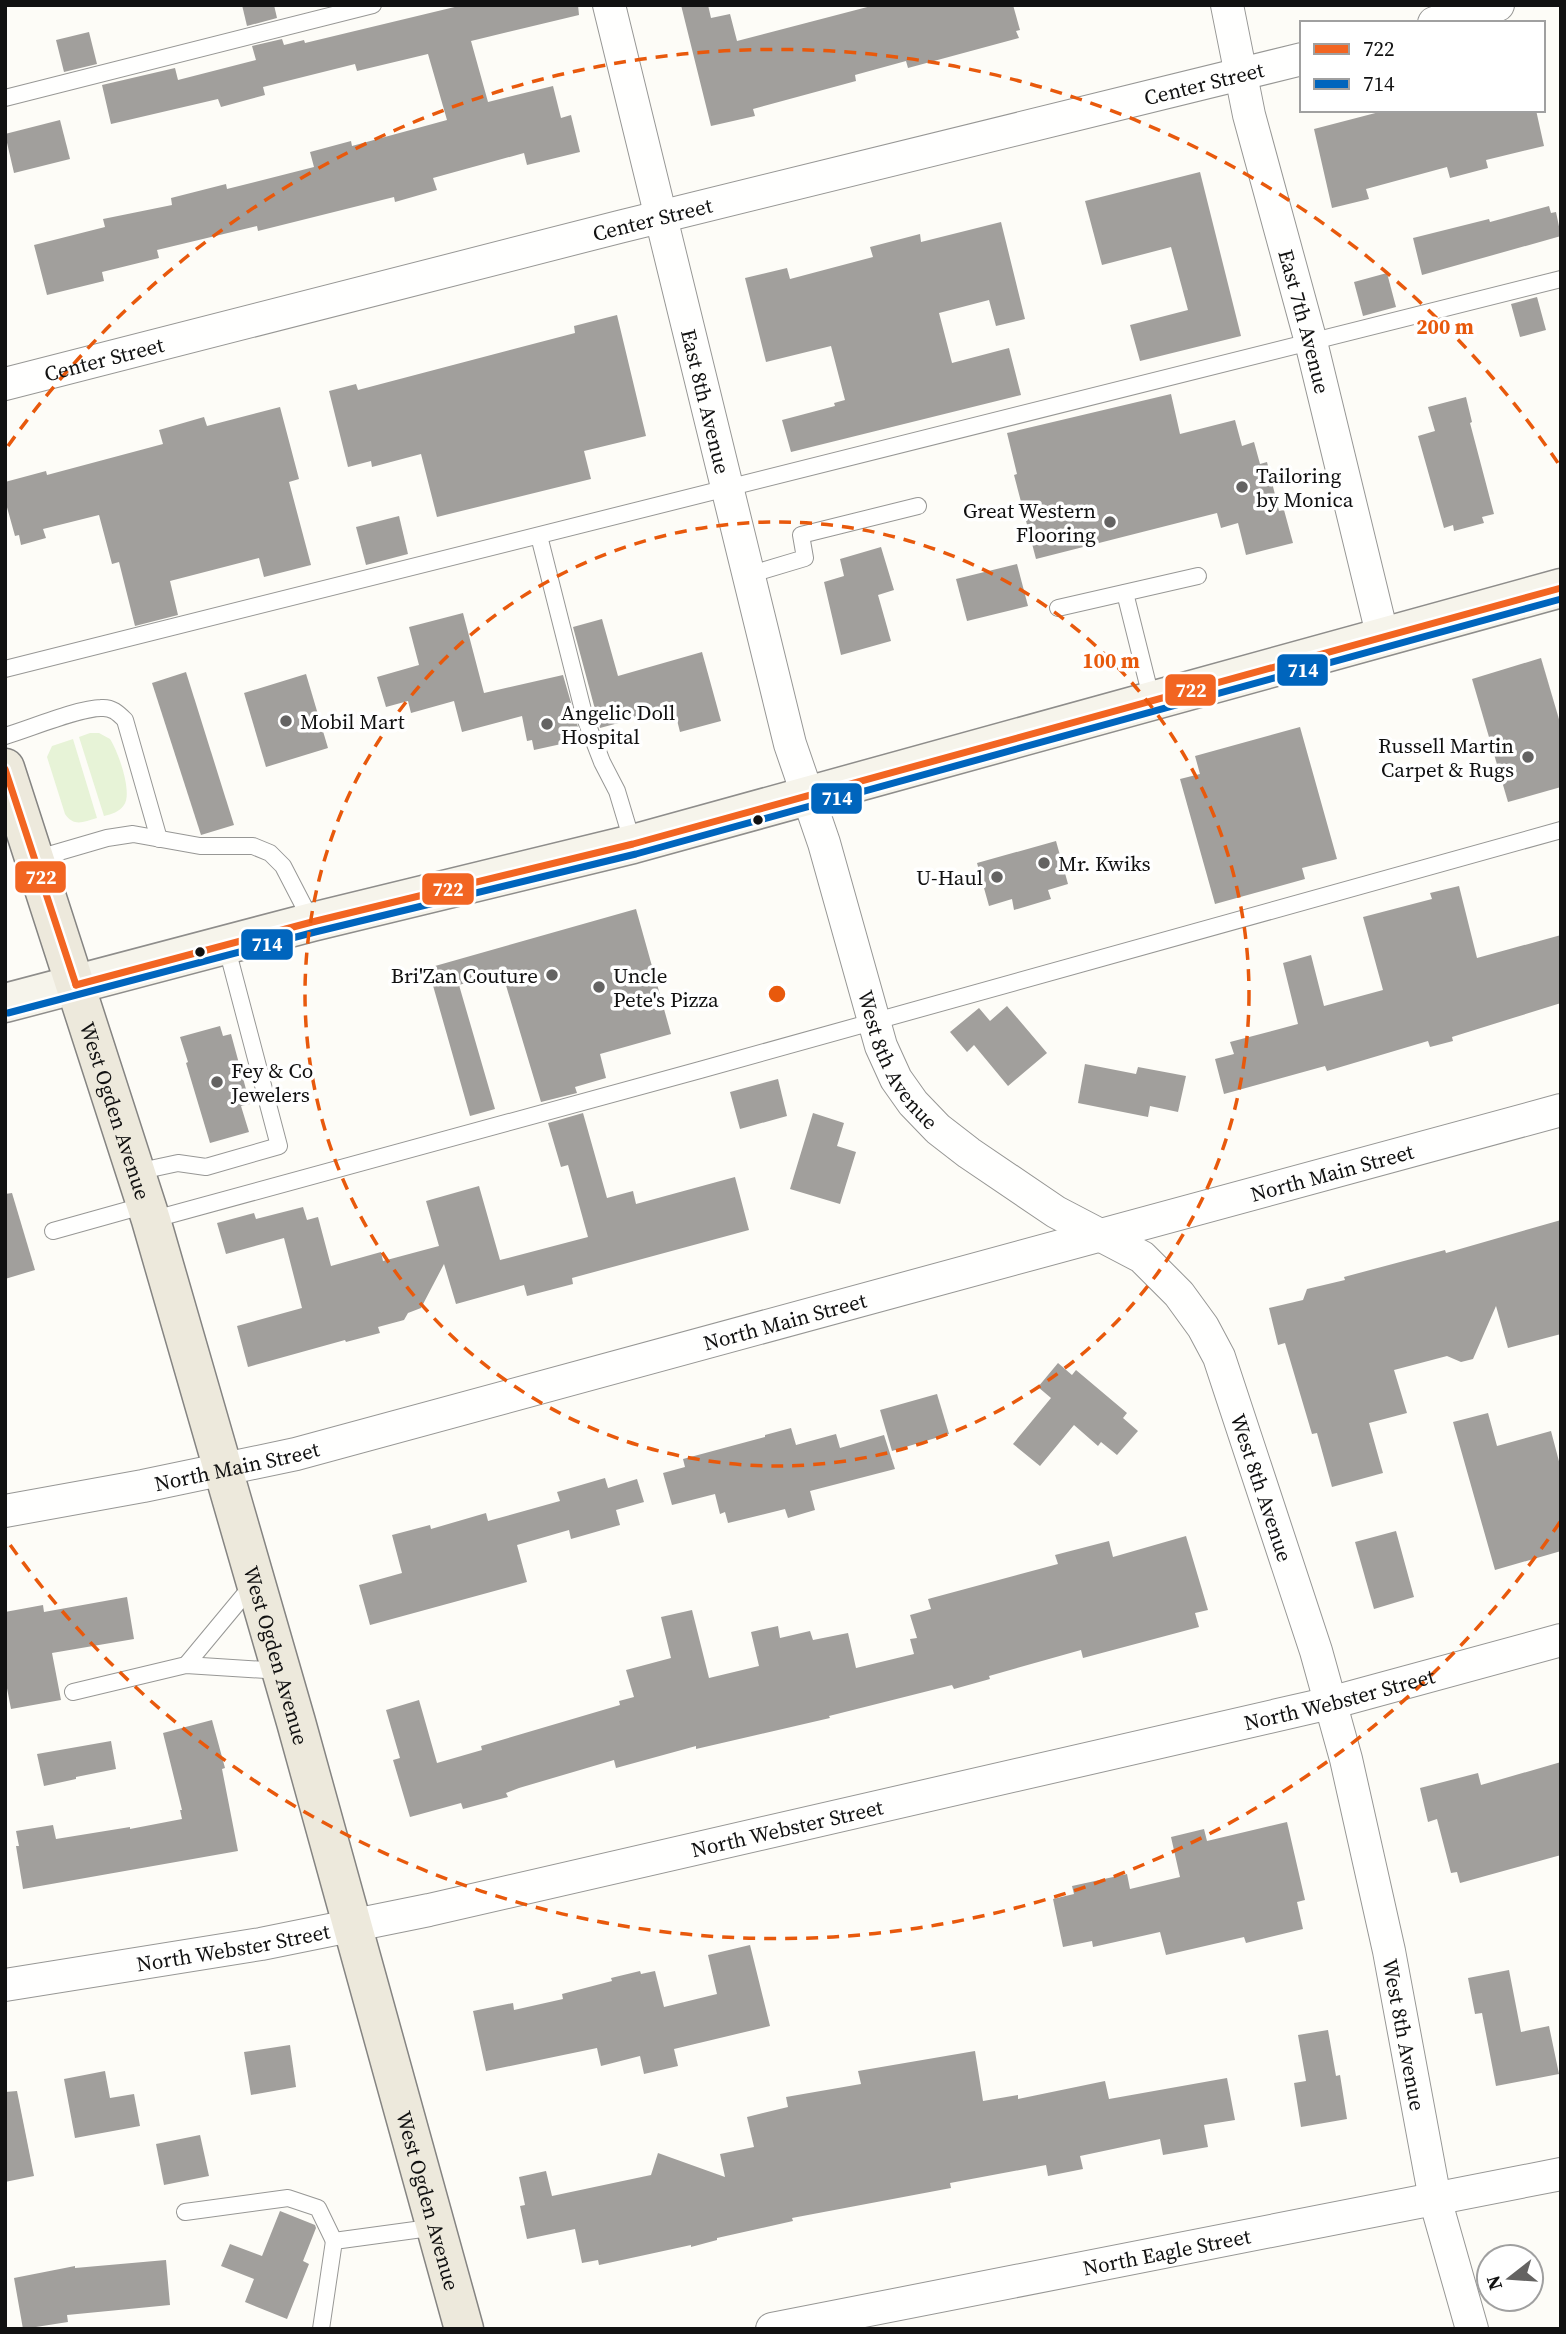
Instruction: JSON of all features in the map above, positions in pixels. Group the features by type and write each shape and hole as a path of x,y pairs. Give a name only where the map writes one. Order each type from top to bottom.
{"main road":[{"path":"5,1003 312,922 633,844 1561,588"},
{"name":"West Ogden Avenue","path":"5,768 144,1199 256,1582 464,2329"}],"street":[{"name":"East 8th Avenue","path":"609,5 790,744 807,796"},
{"name":"East 7th Avenue","path":"1227,5 1251,124 1311,342 1383,638"},
{"path":"1441,21 1498,5"},
{"name":"Center Street","path":"5,384 660,217 1300,60"},
{"name":"West 8th Avenue","path":"807,796 824,843 880,1046 896,1079 938,1129 1056,1212 1142,1257 1161,1273 1203,1327 1219,1357 1316,1651 1330,1703 1376,1890 1435,2199 1472,2329"},
{"name":"North Main Street","path":"5,1511 296,1454 1561,1110"},
{"name":"North Webster Street","path":"5,1985 261,1944 429,1910 1330,1703 1561,1640"},
{"name":"North Eagle Street","path":"772,2329 1561,2175"}],"lane":[{"path":"5,98 373,5"},
{"path":"5,669 1561,280"},
{"path":"748,575 805,558 801,536 918,506"},
{"path":"539,536 585,718 617,791 633,844"},
{"path":"1058,608 1198,576"},
{"path":"1125,593 1152,701"},
{"path":"5,736 91,710 115,710 125,720 159,839"},
{"path":"53,1231 144,1199 700,1070 1561,830"},
{"path":"35,859 107,838 133,834 200,846 254,846 270,853 283,866 312,922"},
{"path":"144,1199 178,1163 206,1167 279,1146 226,945"},
{"path":"186,1665 256,1582"},
{"path":"73,1692 186,1665 281,1671"},
{"path":"185,2213 288,2198 318,2208 334,2241 321,2329"},
{"path":"334,2241 437,2227"}],"green space":[{"path":"99,733 110,739 126,782 124,805 118,811 104,816 79,737"},
{"path":"73,739 97,818 79,822 72,821 65,814 47,757 52,746"}],"building":[{"path":"242,5 274,5 277,18 247,26"},
{"path":"463,5 578,5 579,15 471,41 488,102 553,86 561,118 571,115 580,152 527,165 524,153 433,178 437,190 395,202 394,197 258,231 257,226 157,250 159,258 102,272 104,281 47,295 34,245 105,227 103,219 172,205 171,198 226,184 227,189 314,167 310,152 351,141 352,146 447,120 428,54 357,71 355,64 263,87 265,95 221,107 218,99 111,124 102,85 175,68 178,80 256,60 252,46 282,39 284,45 304,40 305,43"},
{"path":"681,5 708,5 711,18 730,14 737,41 875,5 1013,5 1020,30 1016,31 1019,38 908,68 906,61 855,75 856,81 753,109 755,116 711,126"},
{"path":"89,32 97,64 64,72 56,40"},
{"path":"1379,112 1536,112 1544,146 1486,160 1488,168 1450,178 1447,167 1366,189 1369,199 1332,208 1314,129"},
{"path":"60,120 70,159 14,173 5,134"},
{"path":"1200,172 1241,336 1140,361 1130,325 1188,310 1171,247 1102,265 1085,201"},
{"path":"1549,206 1551,213 1556,212 1561,236 1422,275 1413,238"},
{"path":"1001,222 1025,319 996,326 989,300 939,313 952,363 1009,348 1021,395 791,452 782,420 835,406 834,403 845,400 831,346 766,362 745,278 787,268 790,279 873,257 870,247 920,234 921,242"},
{"path":"1387,273 1396,307 1363,316 1354,282"},
{"path":"1537,297 1546,330 1520,337 1511,304"},
{"path":"617,315 646,436 584,451 591,479 437,517 421,454 372,467 371,461 348,467 329,391 356,384 358,390 575,333 574,326"},
{"path":"1171,394 1180,434 1235,420 1242,446 1254,442 1260,464 1267,462 1279,511 1284,510 1293,543 1246,555 1238,523 1221,528 1217,513 1036,559 1014,475 1017,474 1007,433"},
{"path":"1466,397 1472,422 1470,423 1494,514 1482,517 1484,523 1454,531 1453,525 1444,528 1418,436 1435,431 1428,407"},
{"path":"280,407 299,479 289,482 311,565 264,577 259,558 170,581 178,615 135,626 119,562 112,564 99,515 43,529 46,538 21,545 19,535 15,536 5,500 5,482 46,471 47,475 163,444 159,430 204,417 207,426"},
{"path":"399,516 408,554 366,565 356,527"},
{"path":"881,547 894,590 878,595 891,641 841,655 824,582 844,576 840,559"},
{"path":"1017,564 1028,606 967,621 956,579"},
{"path":"463,613 484,693 563,675 580,734 574,735 575,741 534,750 532,740 527,741 522,716 462,732 454,701 411,713 408,701 386,707 377,677 419,665 409,627"},
{"path":"602,619 618,676 702,652 721,721 680,732 674,708 600,728 573,627"},
{"name":"Russell Martin Carpet & Rugs","path":"1541,658 1561,726 1561,787 1508,802 1472,679"},
{"path":"186,672 234,825 201,835 152,683"},
{"name":"Mobil Mart","path":"306,674 328,748 266,767 244,693"},
{"path":"1300,727 1337,859 1302,868 1305,879 1215,904 1180,779 1200,774 1195,756"},
{"path":"1056,841 1068,884 1048,890 1051,899 1014,910 1012,899 989,906 977,863"},
{"path":"1459,886 1477,958 1561,935 1561,1003 1452,1037 1453,1041 1430,1047 1428,1041 1327,1071 1325,1066 1224,1094 1215,1059 1234,1054 1230,1042 1298,1024 1283,963 1311,955 1324,1006 1383,990 1363,917 1432,899 1430,893"},
{"path":"636,909 671,1034 600,1054 606,1078 575,1087 577,1093 541,1102 502,972 459,985 495,1109 470,1116 428,968"},
{"path":"1007,1006 1047,1053 1008,1086 974,1045 967,1052 950,1032 979,1008 990,1021"},
{"name":"Fey & Co Jewelers","path":"220,1026 223,1036 231,1034 250,1104 241,1106 249,1132 210,1143 180,1037"},
{"path":"1085,1064 1136,1074 1138,1067 1186,1076 1178,1112 1150,1106 1148,1117 1078,1103"},
{"path":"778,1079 787,1116 740,1129 730,1092"},
{"path":"583,1113 607,1198 633,1191 636,1204 735,1177 749,1230 572,1278 573,1284 527,1296 524,1285 456,1304 444,1264 421,1308 408,1313 404,1320 378,1327 380,1333 248,1367 237,1326 302,1308 284,1238 226,1254 217,1223 254,1213 256,1219 303,1207 307,1220 318,1217 331,1266 381,1252 383,1261 439,1246 426,1201 479,1186 500,1260 588,1237 568,1165 561,1167 548,1123"},
{"path":"813,1113 844,1123 837,1146 856,1152 840,1204 790,1189"},
{"path":"12,1193 35,1270 5,1279 5,1194"},
{"path":"1561,1220 1561,1334 1508,1348 1496,1306 1473,1359 1461,1362 1447,1356 1394,1370 1407,1413 1369,1423 1383,1473 1332,1487 1317,1433 1312,1434 1285,1343 1278,1345 1269,1308 1303,1300 1307,1289 1345,1280 1344,1277 1445,1250 1446,1253"},
{"path":"1058,1363 1072,1375 1076,1370 1127,1413 1123,1418 1138,1431 1117,1455 1101,1442 1098,1446 1074,1425 1040,1466 1013,1444 1051,1398 1038,1387"},
{"path":"937,1394 949,1434 892,1451 880,1410"},
{"path":"1488,1413 1497,1446 1551,1431 1561,1469 1561,1551 1495,1570 1453,1422"},
{"path":"791,1428 796,1445 836,1434 840,1448 884,1435 895,1469 810,1491 815,1510 788,1518 785,1509 728,1523 725,1512 720,1514 715,1494 672,1505 663,1473 685,1467 683,1459"},
{"path":"605,1478 608,1488 637,1479 644,1502 616,1510 620,1525 571,1539 569,1530 517,1545 527,1582 370,1625 359,1585 402,1573 392,1535 430,1525 431,1529 486,1513 488,1521 560,1501 557,1492"},
{"path":"1396,1531 1414,1597 1374,1609 1355,1542"},
{"path":"1186,1536 1208,1610 1195,1613 1199,1627 1083,1658 1081,1650 989,1676 990,1679 954,1689 952,1685 829,1716 830,1718 696,1749 696,1746 616,1768 614,1760 519,1788 506,1793 508,1797 463,1809 461,1803 410,1817 393,1760 400,1758 386,1710 419,1700 437,1763 482,1750 481,1746 620,1705 619,1701 634,1697 626,1670 671,1658 661,1617 692,1610 709,1678 759,1666 751,1632 778,1626 780,1638 810,1631 813,1640 848,1633 856,1668 914,1654 910,1639 917,1638 910,1615 931,1609 928,1599 1058,1564 1055,1555 1109,1541 1113,1557"},
{"path":"127,1597 134,1639 52,1653 61,1700 11,1709 5,1678 5,1612 43,1605 44,1612"},
{"path":"212,1720 225,1768 222,1769 238,1851 23,1889 16,1831 53,1825 56,1839 182,1819 163,1733"},
{"path":"111,1741 116,1769 44,1786 37,1754"},
{"path":"1561,1762 1561,1855 1460,1883 1457,1872 1451,1873 1437,1819 1428,1822 1420,1788 1478,1773 1481,1785"},
{"path":"1287,1822 1305,1900 1297,1902 1303,1929 1246,1943 1244,1937 1166,1955 1160,1932 1093,1947 1092,1941 1063,1947 1053,1899 1074,1894 1072,1886 1127,1874 1130,1889 1180,1877 1171,1837 1204,1829 1207,1841"},
{"path":"750,1945 770,2026 674,2049 678,2066 644,2074 640,2056 601,2066 597,2048 486,2071 473,2011 513,2003 514,2010 563,1999 562,1994 640,1971 641,1974 655,1971 664,2007 717,1994 708,1955"},
{"path":"1509,1970 1521,2032 1549,2026 1559,2074 1496,2086 1482,2013 1475,2014 1468,1978"},
{"path":"1328,2030 1336,2076 1340,2075 1347,2119 1301,2127 1294,2083 1306,2081 1298,2035"},
{"path":"290,2045 296,2087 251,2095 244,2052"},
{"path":"975,2051 983,2101 1018,2095 1018,2099 1105,2081 1109,2099 1227,2078 1235,2120 1204,2125 1208,2147 1163,2155 1160,2139 1080,2156 1083,2169 1048,2176 1046,2165 950,2183 951,2188 792,2218 793,2221 717,2238 691,2247 599,2265 598,2260 582,2263 575,2229 527,2239 520,2206 525,2205 519,2177 546,2171 552,2196 651,2175 658,2153 725,2177 720,2154 754,2147 747,2117 788,2107 786,2097 861,2084 858,2071"},
{"path":"105,2071 110,2098 134,2094 140,2126 75,2138 64,2079"},
{"path":"17,2091 34,2176 5,2182 5,2092"},
{"path":"200,2135 209,2176 164,2185 156,2144"},
{"path":"280,2211 315,2225 316,2228 303,2261 309,2264 287,2319 245,2302 254,2279 221,2266 230,2244 262,2256"},
{"path":"166,2260 170,2305 67,2315 68,2322 23,2329 14,2278 75,2266"}],"transit line":[{"name":"722","path":"76,985 312,922 633,844 1561,588"},
{"name":"714","path":"8,1013 315,932 636,854 1561,599"},
{"name":"722","path":"5,769 76,985"}],"place":[{"name":"Tailoring by Monica","path":"1242,487"},
{"name":"Great Western Flooring","path":"1110,522"},
{"name":"Mobil Mart","path":"286,721"},
{"name":"Angelic Doll Hospital","path":"547,724"},
{"name":"Russell Martin Carpet & Rugs","path":"1528,757"},
{"name":"Mr. Kwiks","path":"1044,863"},
{"name":"U-Haul","path":"997,877"},
{"name":"Bri'Zan Couture","path":"552,975"},
{"name":"Uncle Pete's Pizza","path":"599,987"},
{"name":"Fey & Co Jewelers","path":"217,1082"}]}
